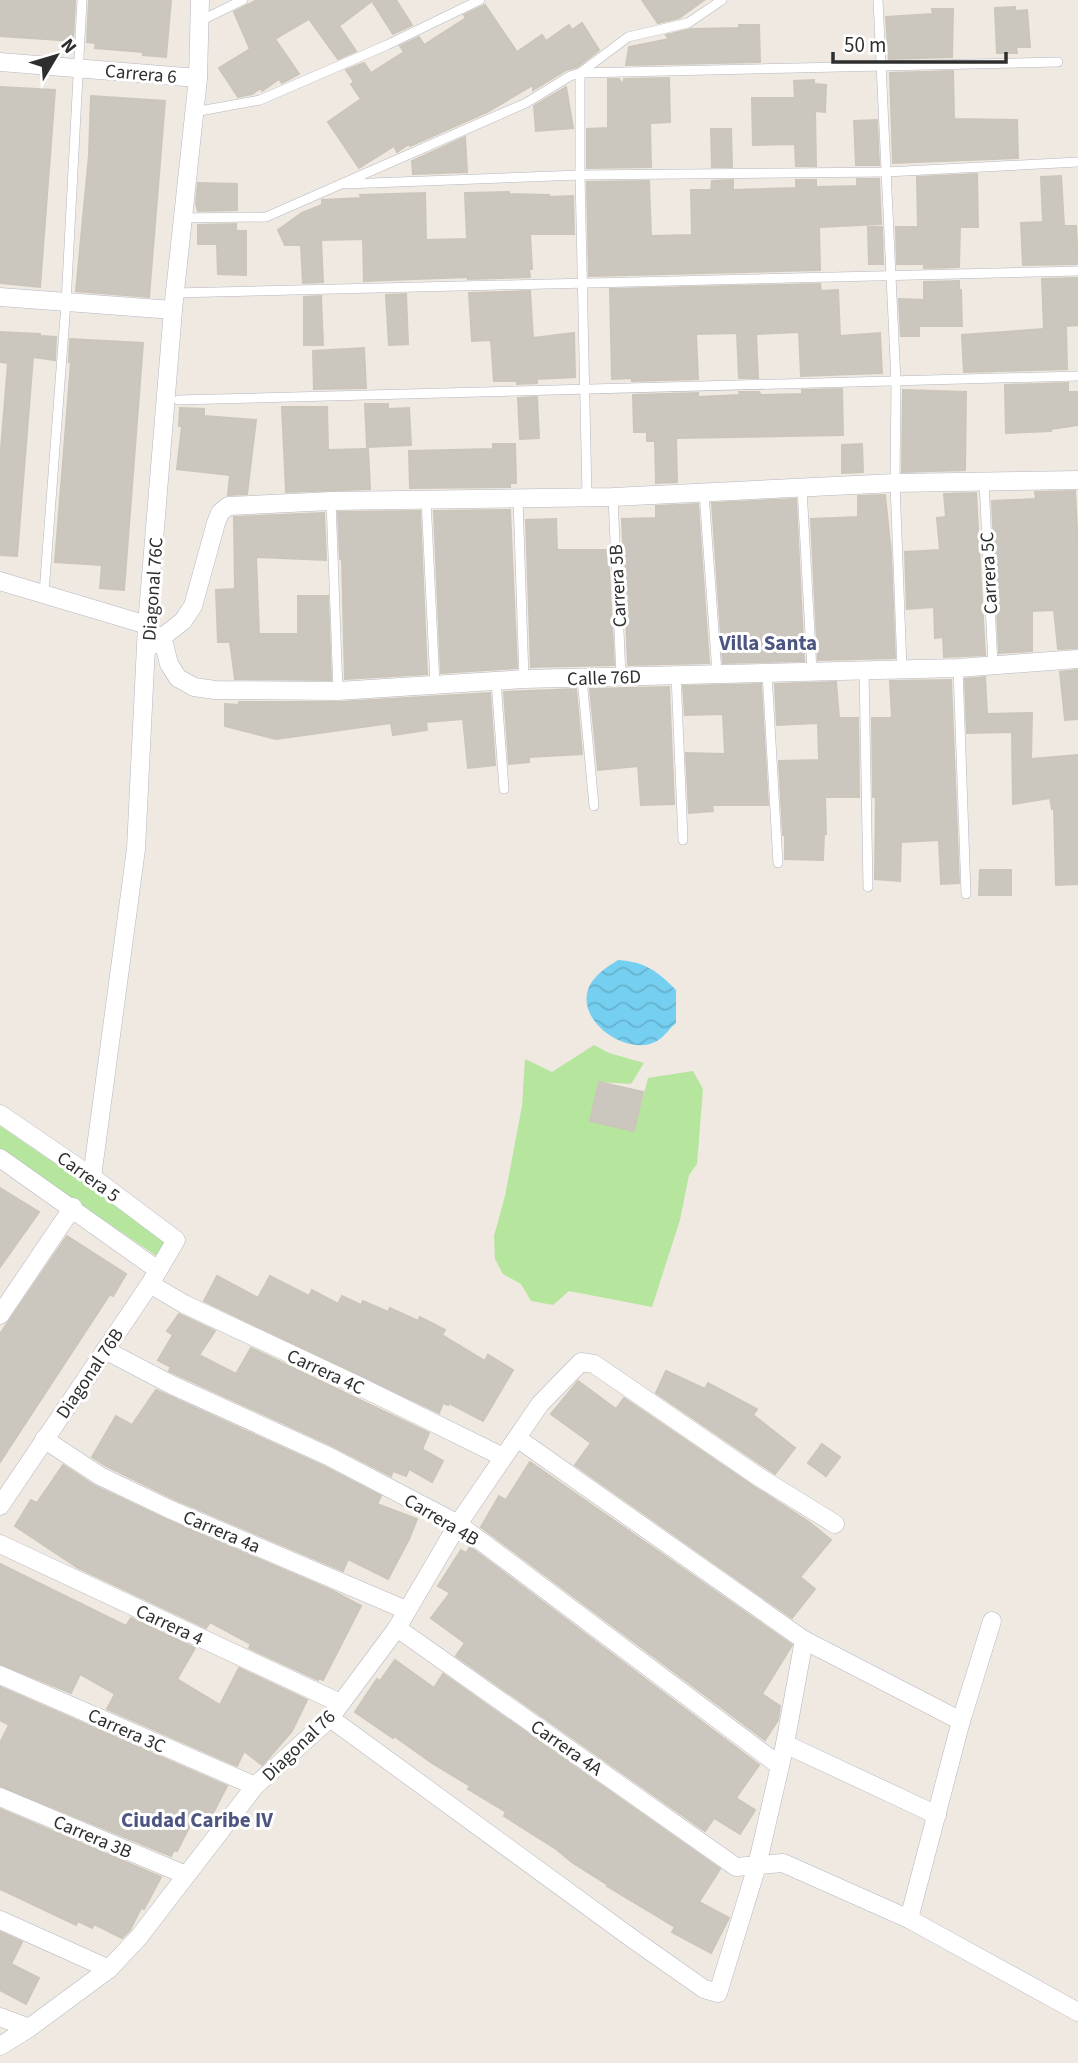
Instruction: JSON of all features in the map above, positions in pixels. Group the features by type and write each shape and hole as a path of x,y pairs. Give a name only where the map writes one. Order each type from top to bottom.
{"street":[{"name":"Diagonal 76C","path":"92,1177 136,849 148,649 154,630 174,301 198,78 200,0"},
{"name":"Carrera 6","path":"0,62 198,78"},
{"path":"0,297 66,303 174,301"},
{"path":"0,581 154,630 183,621 193,606 216,523 220,513 228,506 331,501 613,496 895,483 1078,480"},
{"name":"Calle 76D","path":"154,630 178,678 194,687 215,690 338,691 524,679 958,668 1078,659"},
{"name":"Carrera 5","path":"0,1114 92,1177 176,1240"},
{"name":"Carrera 5","path":"0,1158 73,1207 154,1277"},
{"path":"0,1315 73,1207"},
{"name":"Diagonal 76B","path":"0,1506 176,1240"},
{"name":"Carrera 4C","path":"154,1277 184,1304 503,1457"},
{"name":"Carrera 4B","path":"105,1350 172,1385 328,1456 458,1524 780,1766"},
{"name":"Diagonal 76","path":"0,2046 110,1969 139,1937 254,1786 335,1711 397,1628 458,1524 503,1457 540,1404 573,1367 581,1362 594,1363 759,1477 835,1524"},
{"path":"517,1438 804,1640 961,1721"},
{"name":"Carrera 4a","path":"44,1439 100,1476 406,1610"},
{"name":"Carrera 4","path":"0,1544 335,1711 630,1937 704,1989 718,1993 757,1866"},
{"path":"909,1919 961,1721 992,1621"},
{"name":"Carrera 4A","path":"397,1628 736,1867 757,1866"},
{"path":"804,1640 785,1744 757,1866 783,1863 909,1919 1078,2012"},
{"name":"Carrera 3C","path":"0,1675 254,1786"},
{"path":"785,1744 937,1815"},
{"name":"Carrera 3B","path":"0,1797 186,1875"},
{"path":"0,1920 110,1969"},
{"path":"0,2017 29,2028"}],"lane":[{"path":"44,593 66,303 82,0"},
{"path":"199,21 243,0"},
{"path":"194,112 260,100 387,45 480,0"},
{"path":"580,73 628,37 688,23 722,0"},
{"path":"878,0 895,382 895,483 902,669"},
{"path":"183,218 265,217 526,103 570,75 580,73 1058,62"},
{"path":"580,73 587,496"},
{"path":"339,184 580,175 886,172 1078,162"},
{"path":"174,301 584,284 1078,271"},
{"path":"178,400 1078,376"},
{"name":"Carrera 5C","path":"984,482 993,665"},
{"path":"802,488 813,671"},
{"path":"704,492 717,673"},
{"name":"Carrera 5B","path":"613,496 621,676"},
{"path":"518,498 524,679"},
{"path":"426,499 435,684"},
{"path":"331,501 338,691"},
{"path":"958,668 966,894"},
{"path":"864,670 868,887"},
{"path":"767,673 778,863"},
{"path":"676,675 683,840"},
{"path":"582,678 594,806"},
{"path":"496,681 504,789"}],"green space":[{"path":"594,1045 609,1053 644,1063 631,1084 599,1082 591,1121 634,1131 648,1078 693,1071 703,1089 697,1164 689,1175 680,1220 652,1307 569,1291 553,1305 531,1301 521,1284 503,1274 495,1259 494,1236 505,1196 522,1106 525,1059 552,1072"},
{"path":"0,1126 167,1240 158,1257 0,1149"}],"water":[{"path":"618,960 650,969 676,990 676,1023 657,1041 645,1045 618,1040 596,1023 589,1011 587,998 590,985 599,974"}],"building":[{"path":"0,0 75,0 73,41 0,36"},
{"path":"89,0 171,0 166,57 95,48 96,43 87,42"},
{"path":"257,0 396,0 412,25 393,34 372,1 339,26 356,51 338,59 309,19 275,39 299,74 282,83 279,79 262,91 261,88 252,94 238,97 219,68 250,49 234,12"},
{"path":"642,0 704,0 679,18 658,23"},
{"path":"485,5 517,52 542,35 546,41 569,25 572,30 582,23 599,50 577,67 566,70 533,90 533,85 487,112 410,146 409,144 397,152 394,146 359,168 328,122 361,99 346,70 364,63 371,73 404,52 400,46 419,37 424,45 466,18 464,15"},
{"path":"1015,7 1015,11 1027,10 1030,47 1016,47 1017,53 997,53 995,8"},
{"path":"932,9 953,9 952,57 889,59 886,17 933,14"},
{"path":"739,25 759,25 760,62 626,65 629,47 669,39 666,35 691,29 739,28"},
{"path":"953,71 954,119 1017,120 1018,158 893,163 890,73"},
{"path":"669,78 670,122 650,123 651,167 587,168 587,129 608,128 608,79 619,79 623,85 624,79"},
{"path":"814,80 814,84 826,85 825,112 815,111 816,166 796,166 795,144 753,145 752,98 795,98 794,81"},
{"path":"0,87 55,90 40,287 0,283"},
{"path":"566,87 573,128 536,131 534,106"},
{"path":"91,96 165,101 149,297 76,291 89,155"},
{"path":"877,120 879,165 856,165 854,121"},
{"path":"711,129 731,129 732,167 712,167"},
{"path":"465,137 467,172 413,174 412,161"},
{"path":"977,174 978,227 960,227 959,267 924,268 924,264 897,264 896,227 918,227 917,177"},
{"path":"1061,176 1064,226 1076,226 1078,264 1023,265 1021,223 1043,222 1041,177"},
{"path":"857,179 879,179 881,224 819,227 820,270 589,276 587,182 649,181 651,236 692,235 691,190 711,190 712,181 733,180 733,190 796,188 796,180 816,180 816,187 857,186"},
{"path":"198,183 237,184 237,210 198,211"},
{"path":"509,192 549,197 573,196 574,234 530,234 530,277 364,281 363,239 321,240 323,282 303,283 301,245 285,245 278,230 302,213 322,205 322,200 361,198 360,195 425,193 426,240 467,239 465,193"},
{"path":"236,224 236,231 246,231 246,275 218,274 217,244 198,244 198,225"},
{"path":"868,227 882,227 883,264 869,264"},
{"path":"1078,278 1078,325 1066,326 1067,369 964,372 962,335 1044,329 1042,279"},
{"path":"959,281 962,326 919,326 919,336 901,336 899,299 924,300 924,282"},
{"path":"820,284 821,291 838,290 840,336 880,333 882,373 801,376 799,332 756,334 758,378 739,378 737,333 696,334 698,379 612,379 610,289"},
{"path":"530,291 533,338 574,333 575,377 537,379 537,383 517,384 517,381 494,381 491,340 472,341 469,293"},
{"path":"406,294 408,344 389,345 386,295"},
{"path":"321,296 323,345 304,345 304,297"},
{"path":"0,332 56,337 55,360 33,357 17,556 0,555 0,461 8,363 0,362"},
{"path":"70,339 143,343 124,590 100,588 102,565 55,562 71,362"},
{"path":"364,348 366,388 314,389 313,351"},
{"path":"1068,383 1068,392 1078,392 1078,425 1051,431 1006,433 1005,385"},
{"path":"842,389 843,435 676,438 677,482 656,483 655,441 647,441 647,432 634,432 633,395 698,393 698,397 740,395 739,392 759,392 761,395 802,394 802,390"},
{"path":"903,390 966,392 965,470 902,472"},
{"path":"537,397 539,438 520,439 518,398"},
{"path":"365,404 388,404 388,409 409,408 411,445 367,447"},
{"path":"282,407 327,407 328,450 368,449 370,489 286,492"},
{"path":"180,408 204,409 204,416 256,420 247,494 228,495 230,475 177,469 182,426 179,426"},
{"path":"493,444 515,444 516,483 510,483 510,487 410,488 409,451 493,449"},
{"path":"862,444 863,472 842,473 842,445"},
{"path":"1075,491 1078,648 1058,649 1054,610 1032,611 1032,651 999,653 992,501 1036,499 1035,492"},
{"path":"976,493 985,655 944,657 943,637 935,638 934,607 907,609 905,552 940,550 937,518 946,517 944,494"},
{"path":"885,495 891,553 895,658 818,660 811,519 858,517 858,496"},
{"path":"796,499 804,661 723,663 712,503"},
{"path":"698,504 709,663 628,665 622,519 656,518 656,506"},
{"path":"510,510 517,668 441,673 434,511"},
{"path":"420,511 427,674 345,679 338,512"},
{"path":"324,513 326,560 256,557 259,634 298,634 298,596 328,596 331,680 235,679 230,642 218,642 216,590 235,589 234,517"},
{"path":"556,519 557,550 608,550 614,665 531,667 526,520"},
{"path":"1078,670 1078,719 1065,720 1060,672"},
{"path":"985,677 987,714 1032,713 1031,759 1078,755 1078,884 1056,885 1054,809 1050,798 1013,804 1012,732 967,733 965,679"},
{"path":"951,680 959,883 941,884 939,840 901,842 900,881 875,879 876,797 873,797 872,718 892,718 890,681"},
{"path":"836,682 839,718 858,718 859,797 825,797 826,834 823,860 785,859 779,761 819,760 818,723 777,725 775,684"},
{"path":"761,684 768,805 712,805 713,811 689,813 686,753 725,754 723,714 685,715 683,686"},
{"path":"669,687 674,804 641,805 638,766 598,770 590,689"},
{"path":"576,689 582,754 529,757 529,762 509,764 504,692"},
{"path":"490,693 495,765 468,768 463,719 426,722 427,730 393,735 391,723 276,739 225,726 225,704 239,705 239,702 339,702"},
{"path":"980,870 1011,870 1011,895 979,895"},
{"path":"599,1082 643,1092 634,1131 590,1121"},
{"path":"0,1188 39,1212 0,1267"},
{"path":"67,1236 126,1274 113,1296 110,1294 0,1462 0,1334"},
{"path":"217,1276 258,1298 270,1276 309,1296 312,1290 338,1304 342,1296 361,1305 363,1301 388,1312 390,1308 418,1321 420,1317 445,1330 442,1335 485,1361 488,1355 513,1370 483,1421 449,1403 443,1403 439,1413 204,1301"},
{"path":"179,1314 215,1331 199,1355 236,1374 251,1348 429,1433 422,1449 443,1461 432,1482 409,1469 406,1476 393,1471 391,1476 333,1446 169,1371 171,1367 158,1360 173,1335 167,1331"},
{"path":"666,1371 705,1389 708,1383 757,1409 753,1415 795,1448 775,1474 656,1393"},
{"path":"578,1381 616,1409 624,1398 809,1522 831,1540 800,1577 815,1589 792,1618 575,1465 591,1443 551,1414"},
{"path":"156,1390 323,1466 381,1496 377,1504 417,1519 388,1579 348,1559 343,1571 174,1499 92,1457 116,1416 132,1425"},
{"path":"822,1444 840,1457 826,1476 808,1463"},
{"path":"530,1462 792,1645 762,1694 780,1706 778,1720 765,1740 481,1527 499,1496 506,1500"},
{"path":"63,1465 95,1486 333,1591 361,1606 323,1680 249,1648 251,1644 210,1622 206,1628 78,1568 15,1526 31,1500 37,1503"},
{"path":"470,1547 759,1765 736,1798 755,1810 740,1834 714,1818 705,1831 456,1656 465,1643 431,1618 450,1593 438,1586 461,1550 466,1553"},
{"path":"0,1564 126,1626 131,1618 195,1648 177,1679 220,1705 239,1668 307,1700 292,1731 262,1765 244,1751 237,1766 107,1709 115,1694 80,1674 71,1693 0,1664"},
{"path":"395,1660 434,1688 443,1674 720,1869 699,1902 729,1918 711,1953 672,1932 675,1927 607,1886 504,1816 506,1812 468,1789 470,1786 355,1712 377,1679 380,1681"},
{"path":"0,1687 227,1786 211,1817 198,1810 177,1851 174,1850 171,1856 0,1786 0,1743 9,1725 0,1720"},
{"path":"0,1809 161,1877 130,1930 122,1938 94,1924 92,1928 78,1921 76,1925 0,1889"},
{"path":"0,1932 22,1942 11,1964 39,1978 26,2004 0,1990"}],"district":[{"name":"Villa Santa","path":"768,643"},
{"name":"Ciudad Caribe IV","path":"197,1820"}]}
